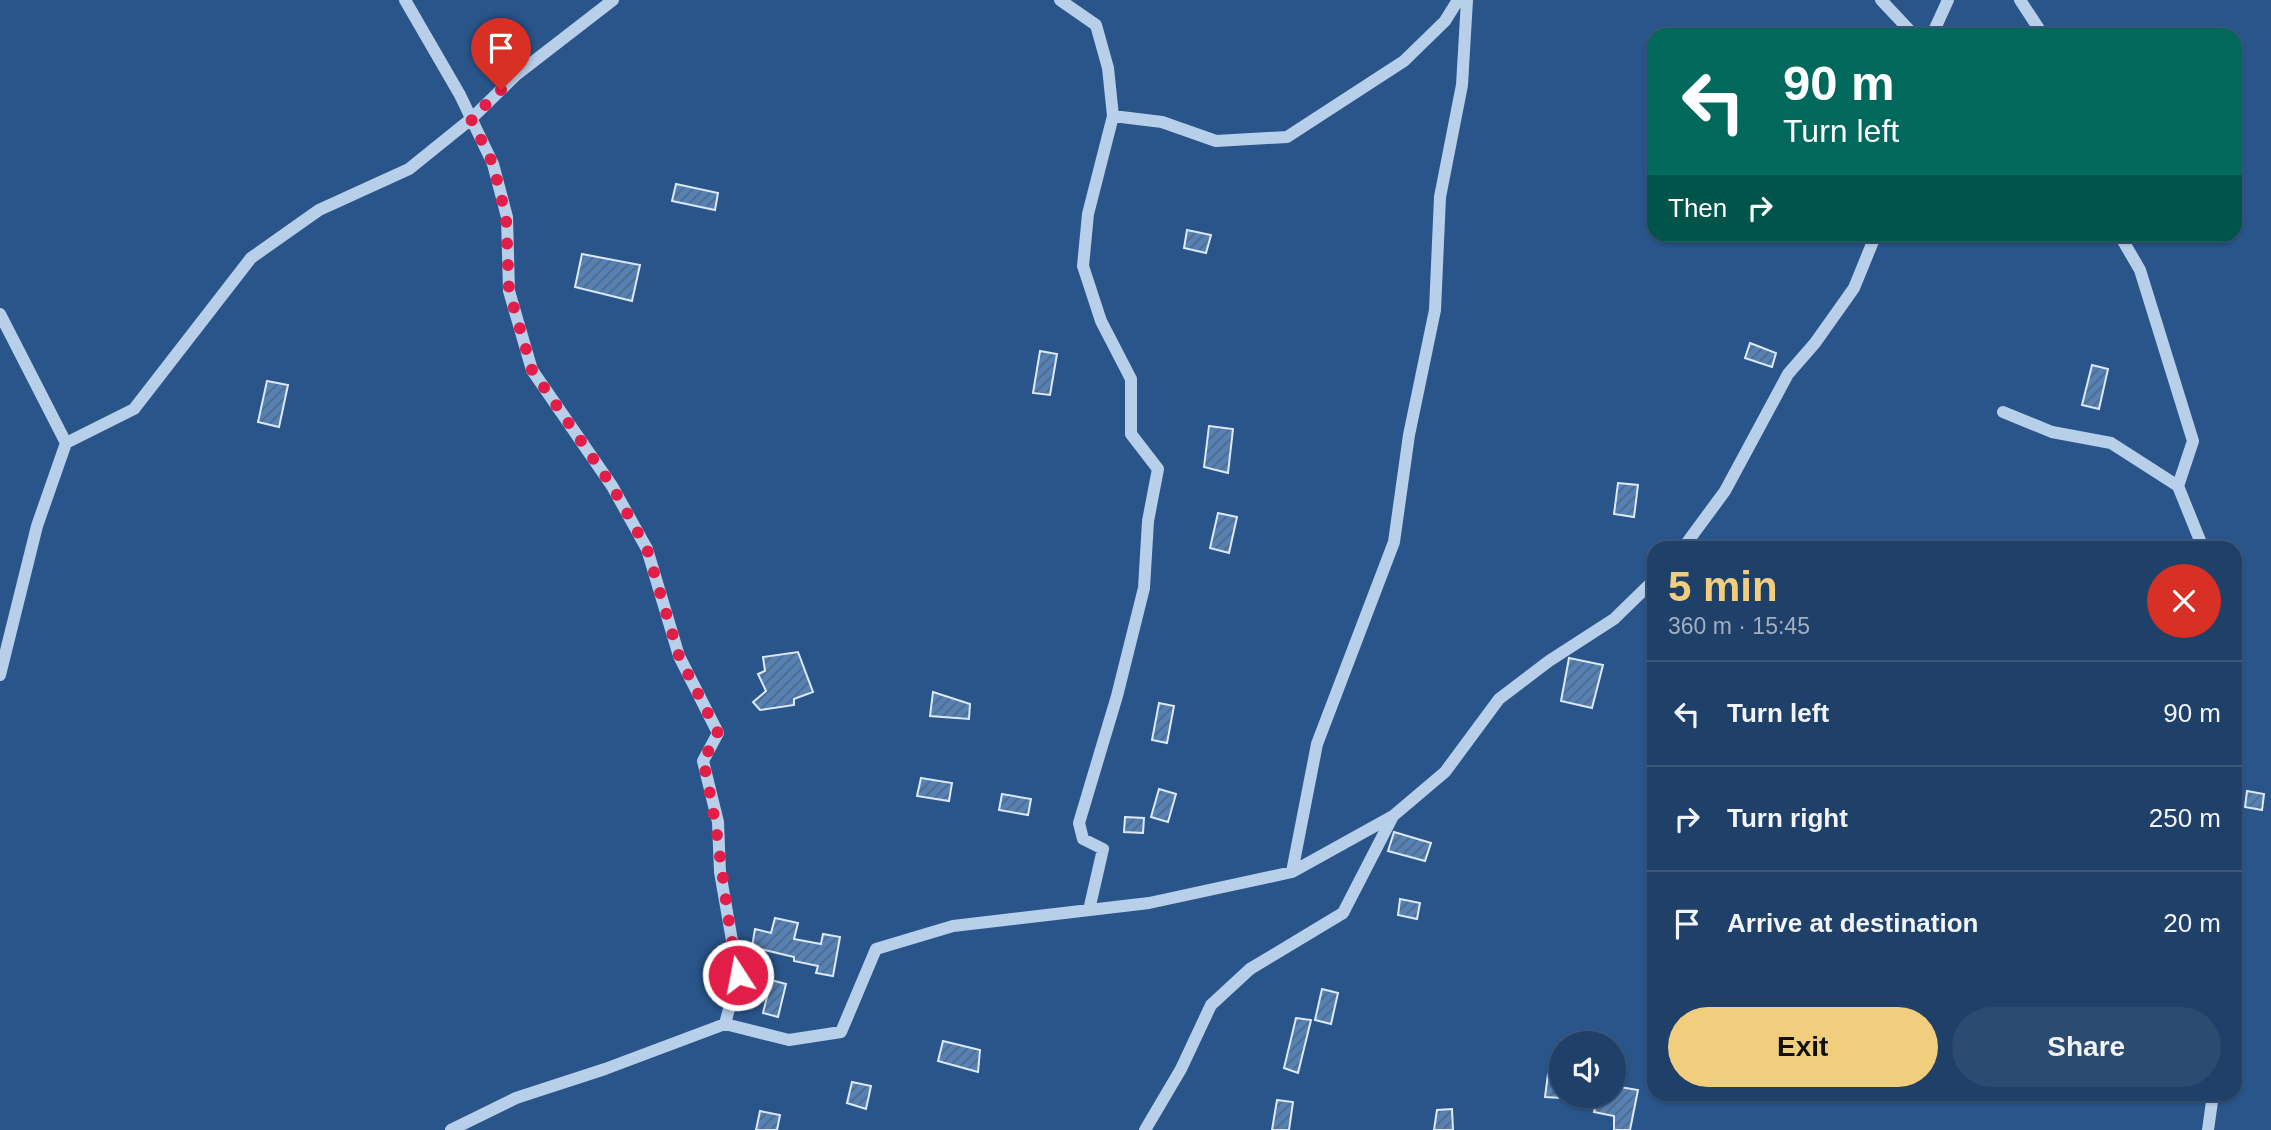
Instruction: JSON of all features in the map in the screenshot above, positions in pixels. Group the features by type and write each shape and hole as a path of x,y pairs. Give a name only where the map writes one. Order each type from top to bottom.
{"street":[{"path":"405,0 493,164 506,217 509,291 532,370 612,486 647,549 679,656 718,733 703,761 718,822 720,872 738,975 725,1024"},
{"path":"0,675 37,526 66,443 134,409 251,258 319,210 409,169 471,119 516,75 613,0"},
{"path":"1060,0 1096,25 1108,68 1113,116 1088,214 1083,266 1101,321 1131,379 1131,434 1158,469 1149,521 1144,588 1117,696 1079,823 1083,839 1103,849 1089,909"},
{"path":"1113,116 1162,122 1216,141 1287,137 1404,61 1445,21 1458,0"},
{"path":"1292,872 1317,744 1394,542 1409,435 1435,310 1440,197 1462,85 1467,0"},
{"path":"1881,0 1907,28"},
{"path":"1935,28 1948,0"},
{"path":"2020,0 2038,28"},
{"path":"1688,541 1725,491 1788,374 1815,344 1854,288 1873,242"},
{"path":"2124,242 2140,270 2193,441 2178,486"},
{"path":"0,314 66,443"},
{"path":"2003,412 2052,432 2111,443 2178,486 2200,541"},
{"path":"451,1130 516,1098 605,1069 725,1024 789,1040 841,1032 876,949 953,926 1149,903 1292,872 1393,816 1445,772 1499,699 1549,661 1614,619 1647,587"},
{"path":"1145,1130 1181,1069 1211,1004 1250,969 1343,913 1393,816"},
{"path":"2208,1130 2212,1101"}],"building":[{"path":"676,184 718,193 715,210 672,201"},
{"path":"1187,230 1211,235 1206,253 1184,248"},
{"path":"582,254 640,265 632,301 575,287"},
{"path":"1750,343 1776,353 1772,367 1745,358"},
{"path":"1040,351 1057,354 1050,395 1033,393"},
{"path":"2092,365 2108,369 2099,409 2082,405"},
{"path":"267,381 288,385 279,427 258,422"},
{"path":"1209,426 1233,429 1228,473 1204,467"},
{"path":"1618,483 1638,485 1634,517 1614,514"},
{"path":"1218,513 1237,517 1229,553 1210,548"},
{"path":"798,652 813,692 794,699 794,705 760,710 753,702 766,691 758,674 765,671 763,657"},
{"path":"1569,658 1603,665 1592,708 1561,701"},
{"path":"933,692 970,704 969,719 930,716"},
{"path":"1159,703 1174,706 1167,743 1152,740"},
{"path":"921,778 952,783 949,801 917,796"},
{"path":"1159,789 1176,794 1168,822 1151,817"},
{"path":"2247,791 2264,794 2262,810 2245,807"},
{"path":"1002,794 1031,799 1028,815 999,810"},
{"path":"1125,817 1144,818 1143,833 1124,832"},
{"path":"1394,832 1431,843 1425,861 1388,851"},
{"path":"1400,899 1420,903 1417,919 1398,915"},
{"path":"775,918 798,923 794,939 821,944 823,934 840,937 833,976 816,973 818,966 794,961 794,957 752,947 755,929 771,933"},
{"path":"771,980 786,984 778,1017 763,1013"},
{"path":"1322,989 1338,993 1331,1024 1315,1020"},
{"path":"1296,1018 1311,1020 1298,1073 1284,1068"},
{"path":"943,1041 980,1050 978,1072 938,1061"},
{"path":"1548,1074 1549,1097 1545,1097"},
{"path":"852,1082 871,1086 866,1109 847,1103"},
{"path":"1626,1088 1638,1090 1630,1130 1614,1130 1614,1116 1594,1112 1595,1108 1626,1108"},
{"path":"1277,1100 1293,1102 1289,1130 1272,1130"},
{"path":"1452,1109 1453,1130 1434,1130 1437,1110"},
{"path":"760,1111 780,1115 777,1130 756,1130"}],"route":[{"path":"501,90 471,119 493,164 506,217 509,291 532,370 565,422 612,486 647,549 666,604 679,656 718,733 703,761 718,822 720,872 738,975"}]}
